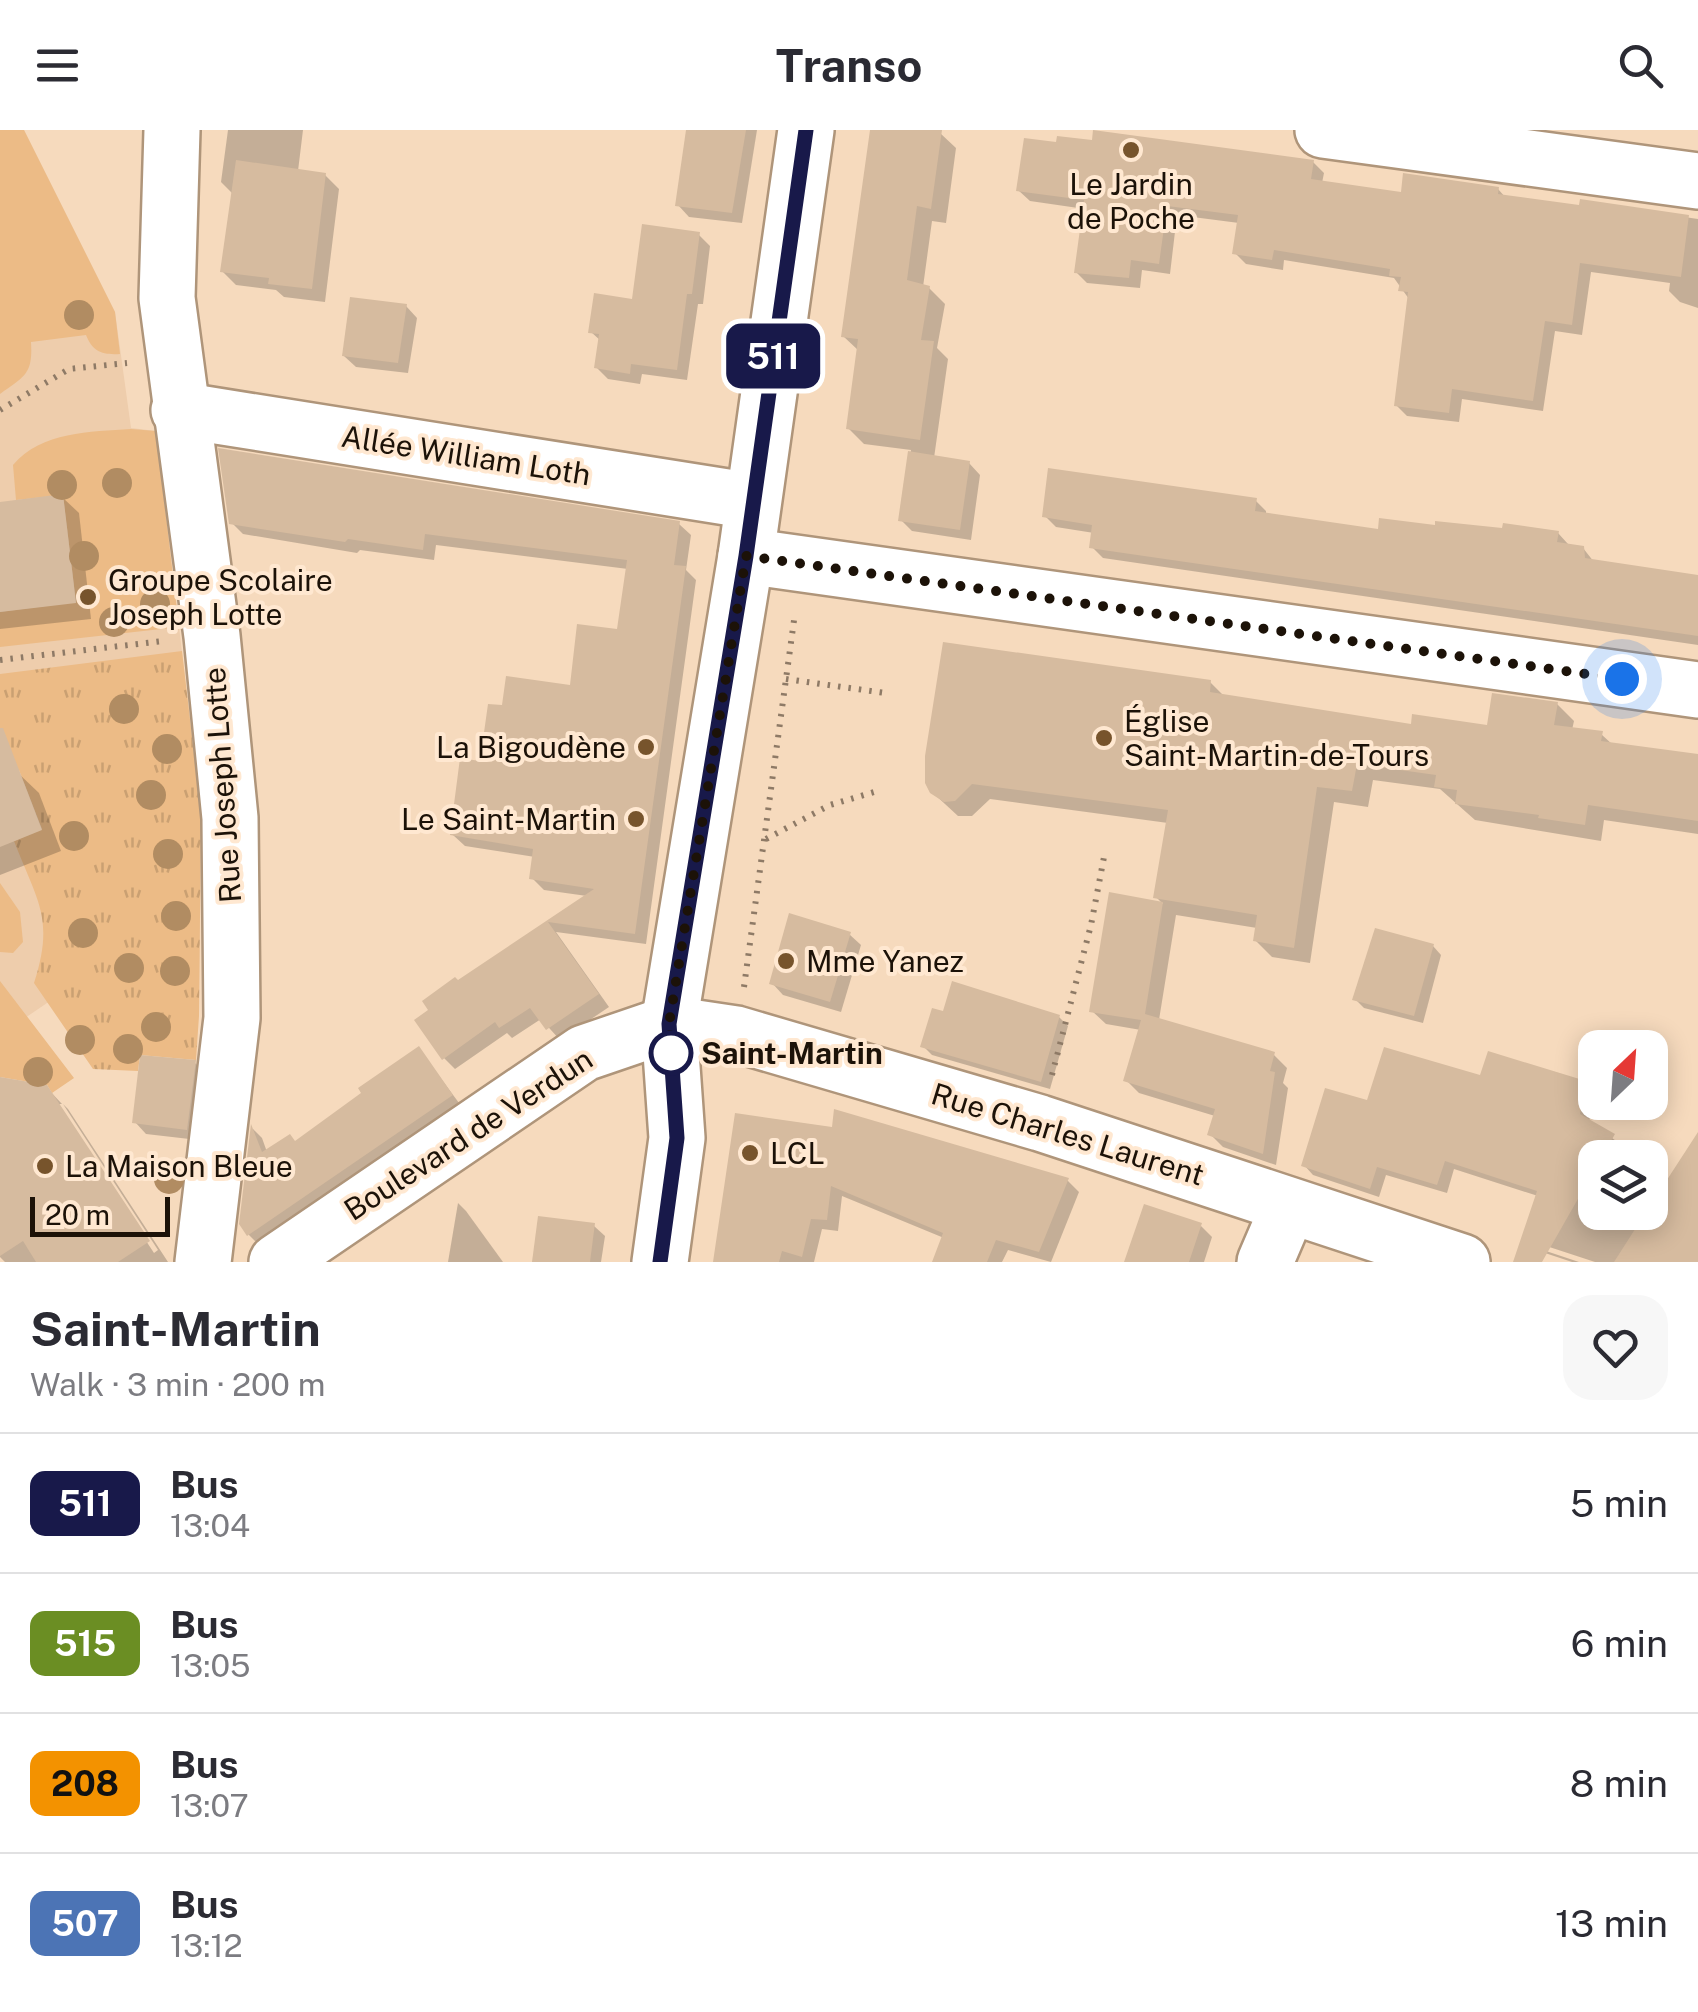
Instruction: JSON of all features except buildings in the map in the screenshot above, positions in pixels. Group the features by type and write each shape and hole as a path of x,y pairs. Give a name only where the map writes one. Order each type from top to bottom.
{"street":[{"name":"Rue Joseph Lotte","path":"172,130 167,298 212,636 230,818 232,1018 203,1262"},
{"path":"660,1262 677,1138 669,1024 746,556 806,130"},
{"path":"1323,130 1683,163"},
{"name":"Allée William Loth","path":"179,410 752,501"},
{"path":"746,556 1698,690"},
{"name":"Rue Charles Laurent","path":"669,1024 736,1034 1040,1123 1462,1262"},
{"name":"Boulevard de Verdun","path":"276,1262 584,1054 669,1024"},
{"path":"1264,1262 1288,1206"}],"path":[{"path":"0,410 69,369 121,364"},
{"path":"736,1034 794,614 813,565"},
{"path":"0,660 180,639"},
{"path":"786,679 886,694"},
{"path":"765,840 830,805 874,792"},
{"path":"1055,1064 1104,858"}],"shaded area":[{"name":"Groupe Scolaire Joseph Lotte","path":"0,130 24,130 115,312 131,428 156,431 201,814 199,1016 47,1003 0,1035"}],"green space":[{"path":"0,130 24,130 115,312 120,354 99,351 86,335 31,342 29,368 0,394"},
{"path":"131,429 156,431 179,627 0,647 0,612 76,602 63,495 16,500 13,465 52,439"},
{"path":"182,651 201,814 196,1060 140,1055 138,1071 93,1069 34,983 43,925 36,895 14,841 42,829 19,770 0,777 0,674"},
{"path":"0,883 20,912 23,942 13,953 0,952"},
{"path":"0,981 74,1078 52,1093 47,1085 0,1077"}],"bus line":[{"name":"511","path":"660,1262 677,1138 669,1024 746,556 806,130"}],"place":[{"name":"Le Jardin de Poche","path":"1131,150"},
{"name":"Groupe Scolaire Joseph Lotte","path":"88,597"},
{"name":"Église Saint-Martin-de-Tours","path":"1104,738"},
{"name":"La Bigoudène","path":"646,747"},
{"name":"Le Saint-Martin","path":"636,819"},
{"name":"Mme Yanez","path":"786,961"},
{"name":"Saint-Martin","path":"671,1053"},
{"name":"LCL","path":"750,1153"},
{"name":"La Maison Bleue","path":"45,1166"}],"route":[{"path":"671,1053 672,1062 669,1024 746,556 1622,679"}]}
